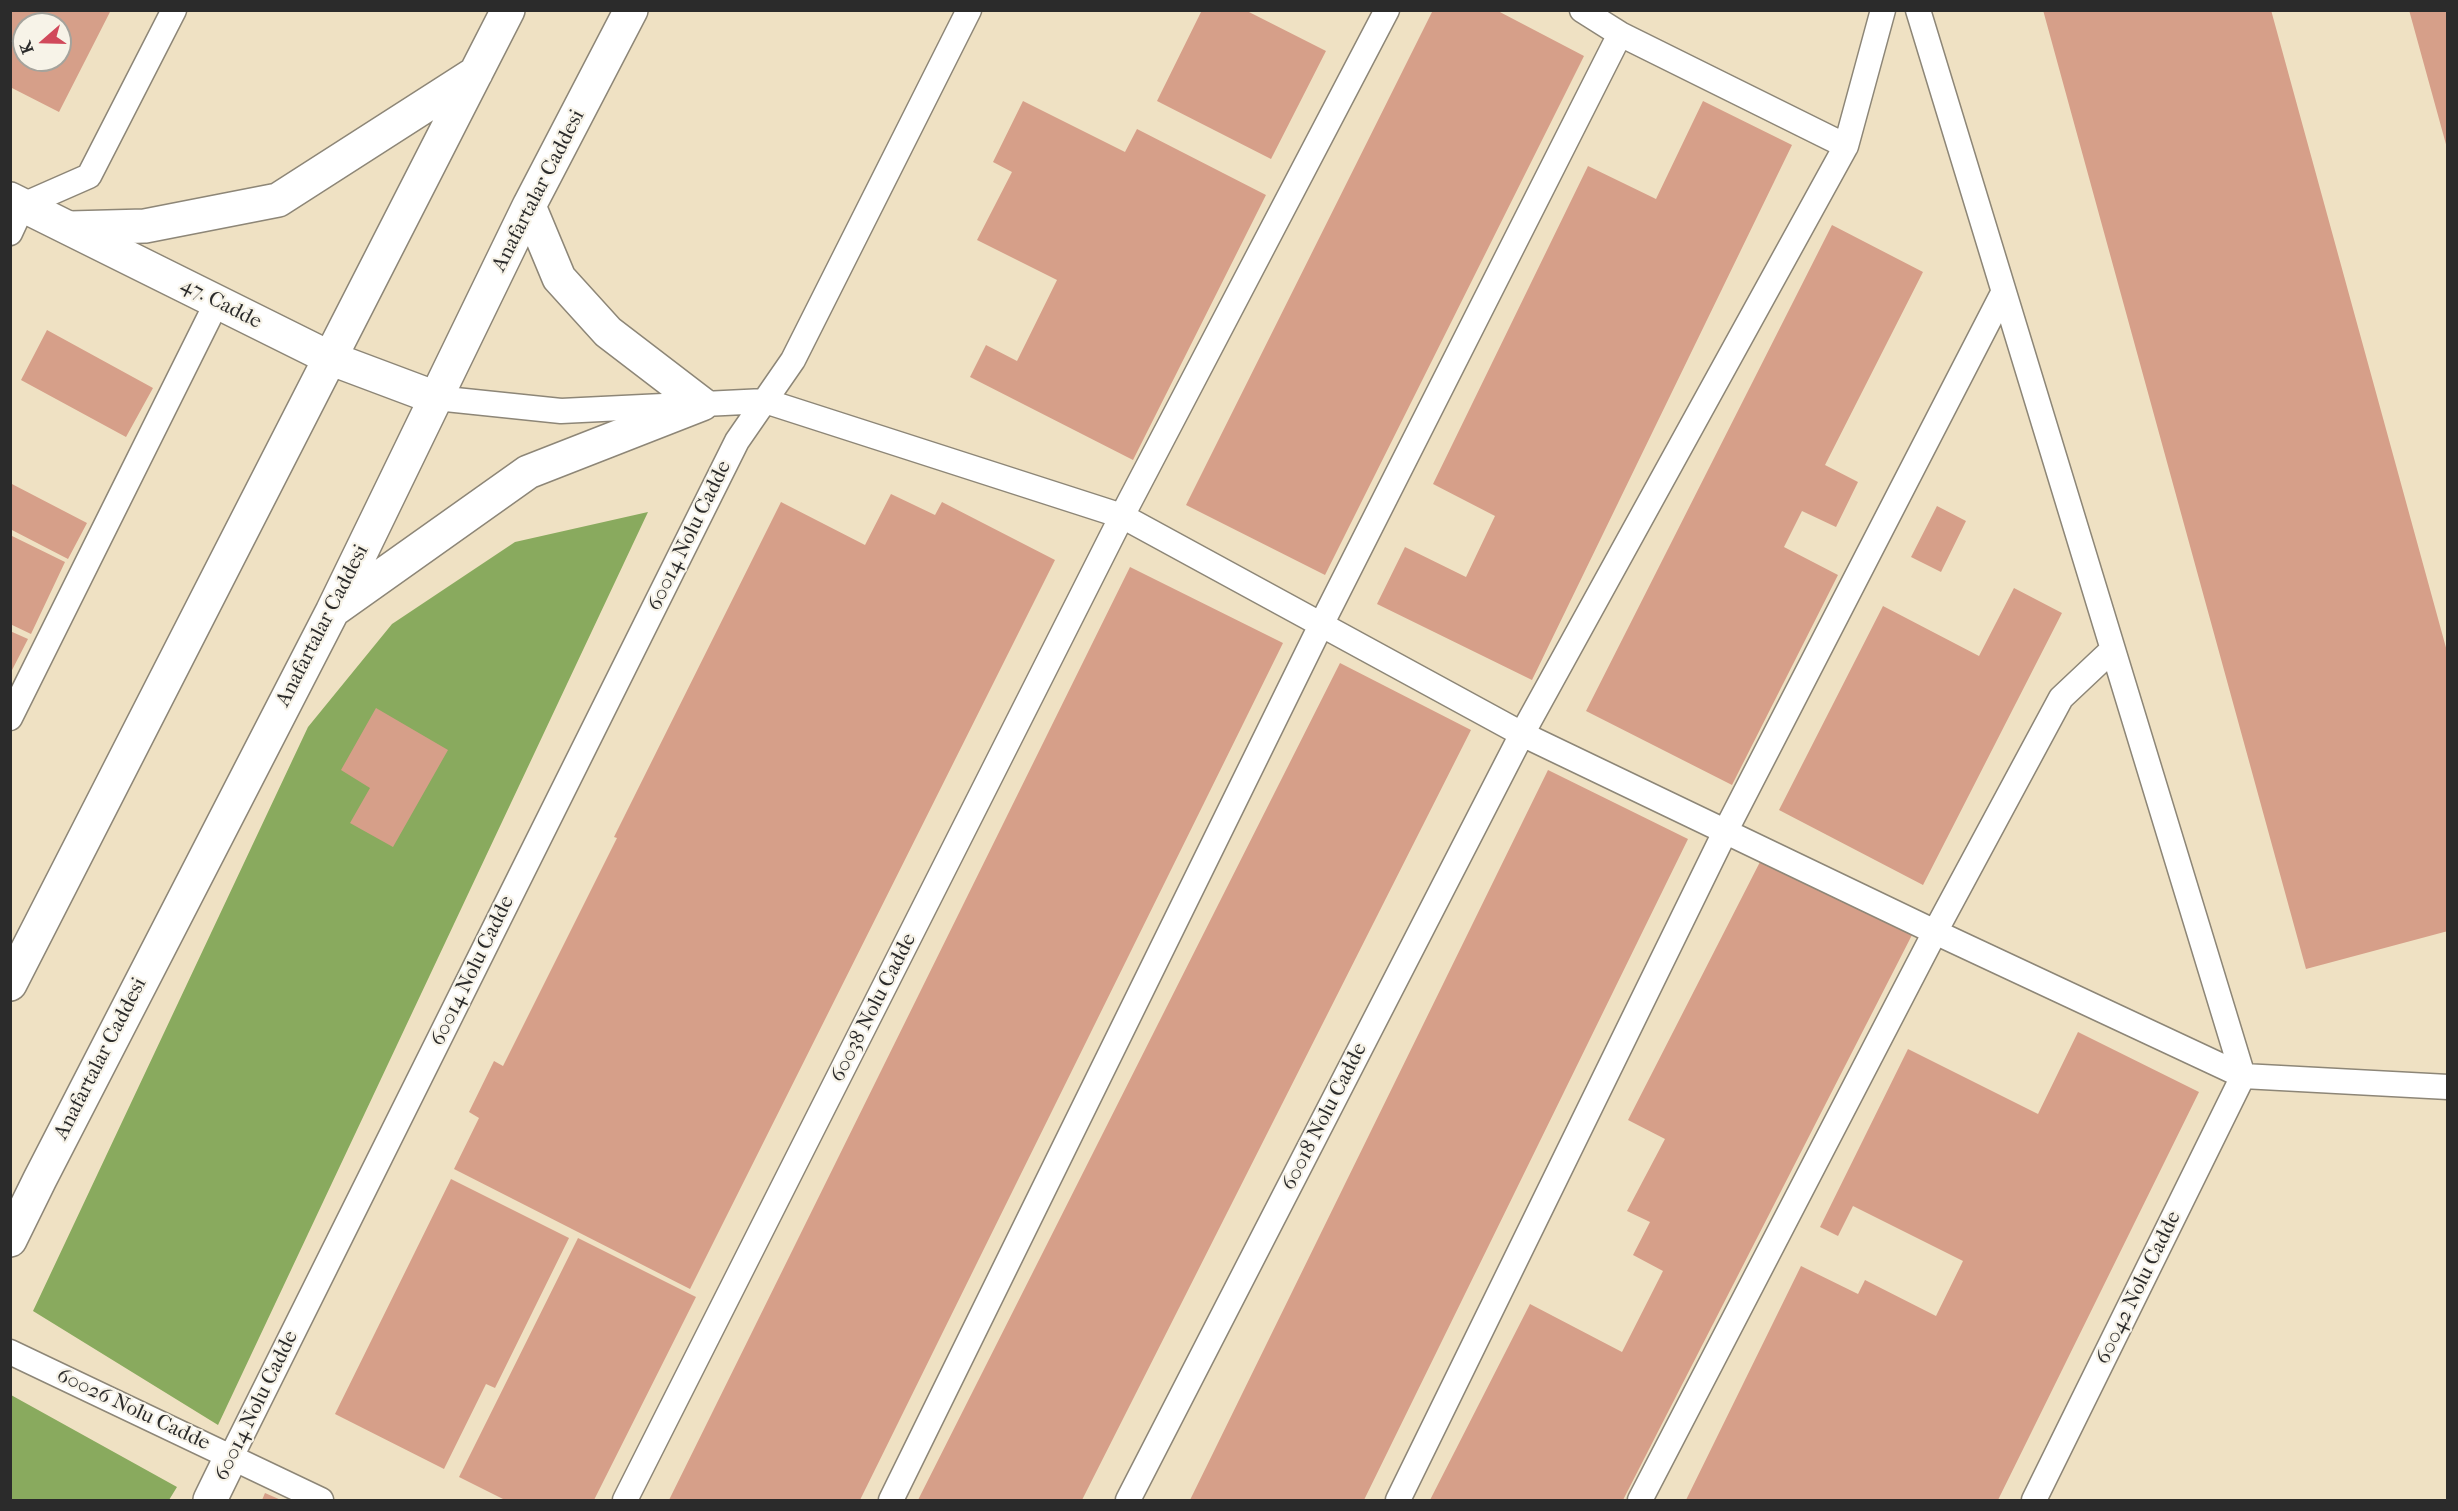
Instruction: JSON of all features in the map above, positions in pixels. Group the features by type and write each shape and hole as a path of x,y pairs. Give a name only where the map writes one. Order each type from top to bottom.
{"main road":[{"path":"10,984 332,359 508,10"},
{"name":"Anafartalar Caddesi","path":"10,1240 332,612 529,206 631,10"},
{"path":"70,228 145,226 278,200 477,72"},
{"path":"529,206 559,278 608,333 702,404"},
{"name":"47. Cadde","path":"15,212 70,228 332,359 436,398"},
{"path":"332,612 528,472 702,404"},
{"name":"60014 Nolu Cadde","path":"210,1500 231,1457"}],"lane":[{"path":"15,212 89,176 174,10"},
{"name":"60014 Nolu Cadde","path":"231,1457 737,441 793,360 969,10"},
{"name":"60038 Nolu Cadde","path":"625,1500 1122,516 1386,10"},
{"path":"1582,10 1620,34 1846,146"},
{"name":"60018 Nolu Cadde","path":"1128,1500 1522,734 1846,146 1883,10"},
{"path":"1918,10 2243,1076"},
{"path":"891,1500 1321,625 1620,34"},
{"path":"1398,1500 1725,832 2003,293"},
{"path":"10,718 217,302"},
{"path":"436,398 561,411 765,401 1122,516 1522,734 1935,932 2243,1076 2448,1087"},
{"path":"1640,1500 1935,932 2061,698 2112,650"},
{"name":"60042 Nolu Cadde","path":"2034,1500 2243,1076"},
{"name":"60026 Nolu Cadde","path":"10,1352 321,1500"}],"green space":[{"path":"648,512 218,1425 33,1311 308,727 392,624 515,542"},
{"path":"11,1395 177,1487 169,1500 11,1500"}],"building":[{"path":"10,10 111,10 59,112 10,87"},
{"path":"1202,10 1245,10 1326,51 1271,159 1157,101"},
{"path":"1433,10 1496,10 1584,56 1325,575 1186,505"},
{"path":"2043,10 2271,10 2448,655 2448,931 2306,969"},
{"path":"2409,10 2448,10 2448,148 2447,148"},
{"path":"1023,101 1125,152 1137,129 1266,195 1133,460 970,377 986,345 1017,361 1057,280 977,240 1012,172 993,162"},
{"path":"1703,101 1792,145 1532,680 1377,604 1405,547 1466,577 1495,516 1433,484 1588,166 1656,199"},
{"path":"1832,225 1923,272 1825,465 1858,482 1836,527 1802,511 1784,547 1838,575 1732,785 1586,711"},
{"path":"47,330 153,388 126,437 21,380"},
{"path":"10,483 87,523 68,559 10,529"},
{"path":"891,494 935,515 942,502 1055,560 690,1289 454,1169 479,1118 469,1112 494,1061 503,1066 781,502 865,545"},
{"path":"1937,506 1966,521 1941,572 1911,557"},
{"path":"10,535 65,562 31,634 10,624"},
{"path":"1130,567 1283,643 860,1500 669,1500"},
{"path":"2014,588 2062,613 1923,885 1779,810 1883,606 1979,656"},
{"path":"10,631 28,639 10,674"},
{"path":"1340,663 1471,730 1082,1500 918,1500"},
{"path":"376,708 448,750 393,847 350,823 370,788 341,770"},
{"path":"1548,770 1688,839 1364,1500 1190,1500"},
{"path":"1762,858 1912,935 1623,1500 1430,1500 1530,1304 1622,1352 1663,1271 1633,1255 1650,1222 1627,1211 1665,1139 1628,1120"},
{"path":"2078,1032 2199,1092 1998,1500 1686,1500 1801,1266 1858,1294 1865,1280 1936,1316 1963,1261 1853,1206 1838,1236 1820,1227 1908,1049 2038,1114"},
{"path":"451,1179 569,1238 495,1388 486,1384 444,1469 335,1414"},
{"path":"578,1238 696,1297 594,1500 505,1500 459,1477"},
{"path":"265,1493 281,1500 262,1500"}]}
